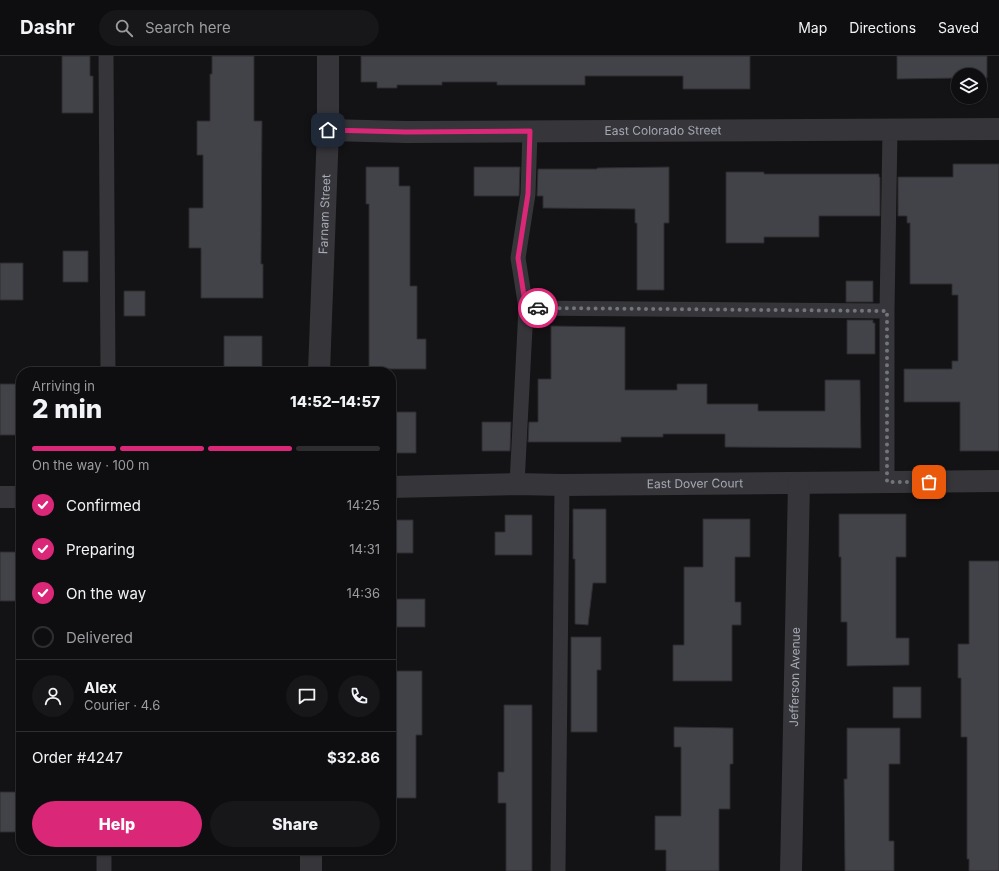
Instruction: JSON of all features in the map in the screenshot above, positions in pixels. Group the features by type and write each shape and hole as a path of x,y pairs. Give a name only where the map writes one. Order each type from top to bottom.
{"street":[{"name":"Farnam Street","path":"319,367 328,130 328,56"},
{"name":"East Colorado Street","path":"328,130 406,132 999,129"},
{"name":"East Dover Court","path":"396,487 517,484 562,485 999,481"},
{"name":"Jefferson Avenue","path":"791,871 799,483"},
{"path":"0,497 16,497"},
{"path":"311,855 311,871"}],"lane":[{"path":"106,56 108,367"},
{"path":"887,482 887,311 890,130"},
{"path":"517,484 526,308 518,258 528,194 530,131"},
{"path":"526,308 887,311"},
{"path":"558,871 562,485"},
{"path":"104,855 104,871"}],"building":[{"path":"62,56 90,56 90,76 93,76 93,113 62,113"},
{"path":"212,56 254,56 254,121 262,121 261,264 263,264 263,298 201,298 201,248 189,248 189,208 203,208 203,155 197,155 197,121 210,121 210,74 212,74"},
{"path":"361,56 750,56 750,89 683,89 683,76 585,76 585,85 497,85 497,82 442,82 442,85 397,85 397,88 377,88 377,82 361,82"},
{"path":"897,56 987,56 987,68 951,68 951,78 897,79"},
{"path":"953,164 999,164 999,451 960,451 960,402 904,402 904,369 952,369 952,361 958,361 958,295 952,295 952,284 910,284 910,223 907,223 907,216 898,216 898,177 953,177"},
{"path":"366,167 399,167 399,186 410,186 410,286 417,286 417,339 426,339 426,369 369,367 369,204 366,204"},
{"path":"474,167 520,167 519,196 474,196"},
{"path":"669,167 669,223 664,223 664,290 637,290 637,223 635,223 635,209 543,208 543,196 537,196 538,169"},
{"path":"726,172 764,172 764,174 879,174 880,216 819,216 819,237 764,237 764,243 726,243"},
{"path":"63,251 88,251 88,282 63,282"},
{"path":"0,263 23,263 23,300 0,300"},
{"path":"846,281 873,281 873,302 846,302"},
{"path":"124,291 145,291 145,316 124,316"},
{"path":"847,320 873,320 873,323 875,323 875,354 847,354"},
{"path":"551,326 625,327 625,390 677,390 677,384 707,384 707,404 758,404 758,411 825,411 825,380 860,380 861,448 725,447 725,434 663,434 663,437 621,437 621,442 528,442 529,422 538,422 538,379 551,379"},
{"path":"224,336 262,336 262,367 224,367"},
{"path":"0,384 16,384 16,435 0,435"},
{"path":"396,412 416,412 416,453 396,453"},
{"path":"482,422 511,422 510,451 482,451"},
{"path":"573,509 606,509 606,583 593,583 588,625 575,624"},
{"path":"839,514 906,514 906,557 896,557 896,638 909,638 909,665 847,666 847,622 841,622 841,557 839,557"},
{"path":"505,515 532,515 532,555 495,555 495,532 505,532"},
{"path":"703,519 750,519 750,557 735,557 735,602 741,602 741,625 732,625 732,681 673,681 673,645 684,645 684,567 703,567"},
{"path":"396,520 413,520 413,553 396,553"},
{"path":"0,552 16,552 16,601 0,601"},
{"path":"969,561 999,561 999,871 969,871 969,859 967,859 967,737 961,737 961,678 958,678 958,644 969,644"},
{"path":"396,599 425,599 425,627 396,627"},
{"path":"571,637 601,637 601,670 597,670 597,732 571,732"},
{"path":"396,671 422,671 422,735 416,735 416,798 396,798"},
{"path":"893,687 921,687 921,718 893,718"},
{"path":"504,705 532,705 532,871 506,871 506,803 498,803 498,772 504,772"},
{"path":"674,727 733,728 733,764 730,764 730,809 719,809 719,871 666,871 666,850 655,850 655,816 681,816 681,747 674,747"},
{"path":"847,728 900,728 900,764 889,764 889,841 894,841 894,871 845,871 844,779 847,779"},
{"path":"0,792 16,792 16,832 0,832"}],"way so far":[{"path":"538,308 887,311 887,482 929,482"}],"route":[{"path":"328,130 406,132 530,131 528,194 518,258 526,308 538,308"}]}
